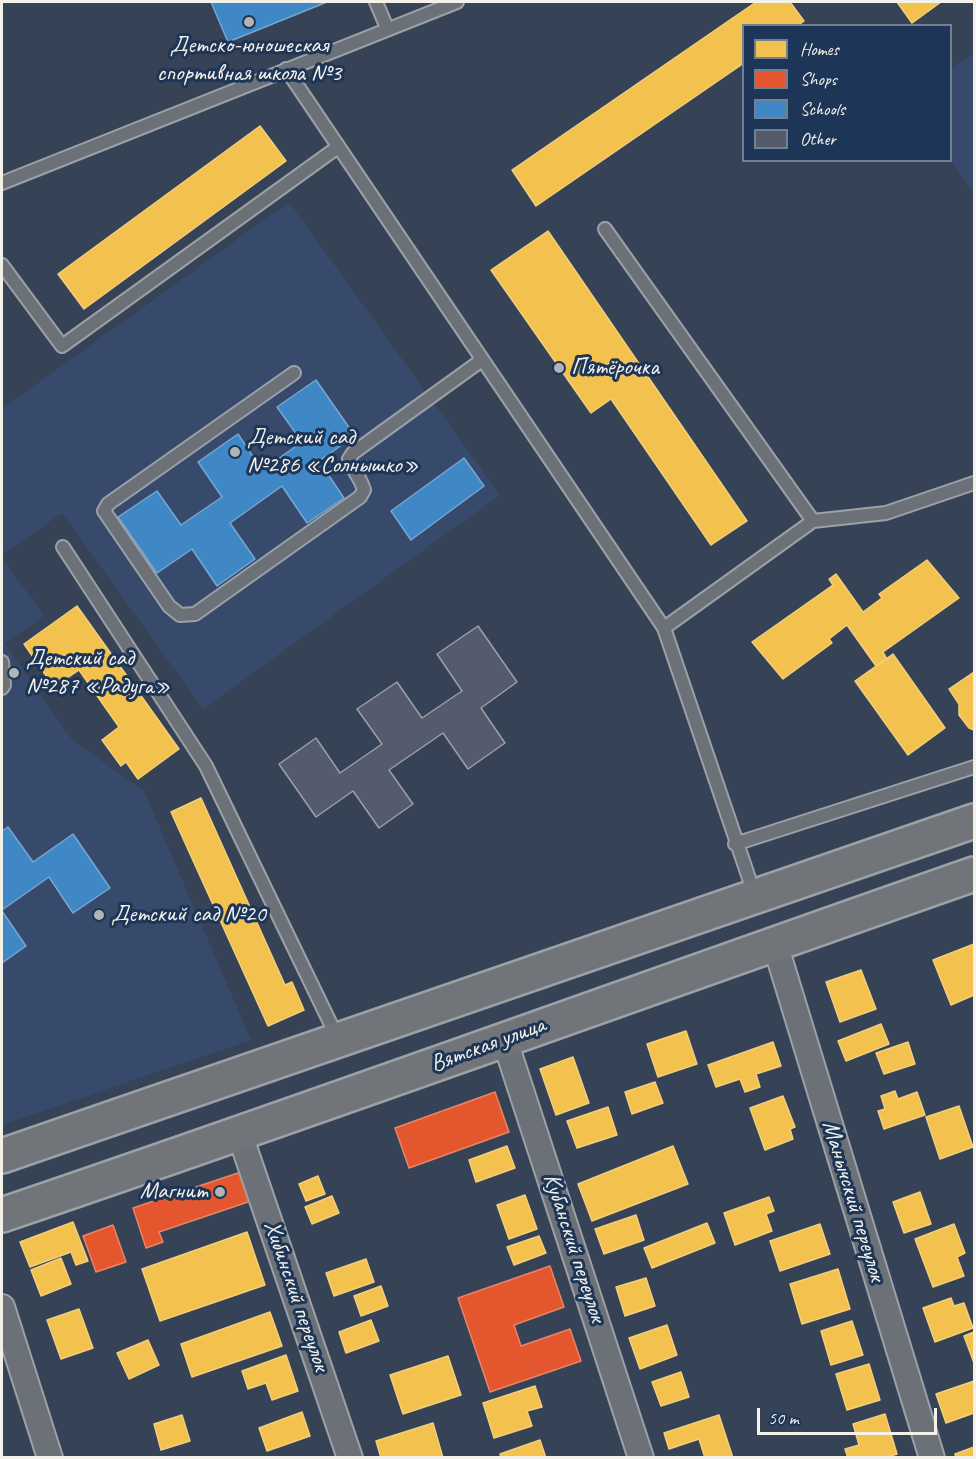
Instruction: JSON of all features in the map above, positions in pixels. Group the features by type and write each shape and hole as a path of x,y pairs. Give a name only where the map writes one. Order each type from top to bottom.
{"main road":[{"path":"2,1156 975,821"},
{"name":"Вятская улица","path":"2,1215 240,1135 504,1038 975,874"}],"street":[{"name":"Манычский переулок","path":"775,944 932,1458"},
{"name":"Кубанский переулок","path":"504,1038 641,1458"},
{"name":"Хибинский переулок","path":"240,1135 350,1458"},
{"path":"2,1308 50,1458"}],"lane":[{"path":"376,2 387,28"},
{"path":"2,183 457,2"},
{"path":"286,69 664,628 735,844 756,898"},
{"path":"2,265 62,346 338,147"},
{"path":"605,229 813,521"},
{"path":"294,373 108,504 104,511 169,606 180,615 195,614 360,497 364,490 362,481 349,459 353,453 482,360"},
{"path":"664,628 813,521 886,513 975,483"},
{"path":"63,547 206,766 339,1040"},
{"path":"2,662 4,684 2,688"},
{"path":"735,844 975,767"}],"shaded area":[{"path":"974,53 974,195 951,162 952,69"},
{"name":"Детский сад №286 «Солнышко»","path":"289,202 500,495 203,709 62,513 2,555 2,409"},
{"name":"Детский сад №20","path":"2,557 44,616 5,644 72,740 144,791 251,1040 2,1125"}],"building: Homes":[{"path":"756,2 790,2 804,21 800,24 742,24 742,64 536,206 512,170"},
{"path":"897,2 941,2 912,23"},
{"path":"260,126 286,161 84,309 58,274"},
{"path":"548,231 747,521 711,545 611,399 591,413 491,270"},
{"path":"927,560 959,598 883,652 887,659 876,666 847,625 829,639 832,643 783,679 752,642 833,585 829,579 836,574 863,612 882,598 879,594"},
{"path":"77,606 179,749 138,779 126,762 121,766 102,740 119,727 79,670 54,687 24,644"},
{"path":"893,654 945,728 908,755 855,681"},
{"path":"974,672 974,730 969,728 959,715 959,704 949,689"},
{"path":"201,798 285,985 292,982 304,1010 268,1026 171,812"},
{"path":"974,944 974,995 951,1005 933,960"},
{"path":"861,970 876,1009 840,1022 826,982"},
{"path":"881,1024 889,1044 846,1061 838,1041"},
{"path":"686,1031 697,1064 658,1077 647,1044"},
{"path":"773,1042 781,1066 756,1074 760,1087 745,1092 740,1079 716,1087 708,1065"},
{"path":"908,1042 915,1064 884,1074 876,1053"},
{"path":"573,1057 589,1103 556,1115 540,1069"},
{"path":"655,1082 663,1103 632,1114 625,1092"},
{"path":"895,1091 898,1099 917,1092 925,1115 884,1129 878,1111 885,1109 881,1096"},
{"path":"783,1096 795,1127 790,1129 793,1139 765,1150 750,1108"},
{"path":"959,1106 973,1147 940,1159 926,1117"},
{"path":"608,1107 617,1135 577,1148 567,1121"},
{"path":"507,1146 515,1168 476,1182 469,1160"},
{"path":"673,1146 688,1184 592,1221 578,1184"},
{"path":"318,1176 325,1194 306,1201 299,1184"},
{"path":"920,1192 931,1224 904,1233 893,1202"},
{"path":"525,1195 537,1229 509,1239 497,1205"},
{"path":"332,1196 339,1213 312,1224 305,1207"},
{"path":"769,1197 774,1211 766,1214 772,1231 735,1245 724,1213"},
{"path":"636,1215 644,1240 604,1254 595,1229"},
{"path":"73,1222 88,1261 76,1265 71,1252 30,1267 20,1242"},
{"path":"707,1223 715,1243 652,1268 644,1248"},
{"path":"820,1224 830,1254 780,1271 770,1241"},
{"path":"954,1224 965,1253 957,1257 964,1276 933,1287 915,1239"},
{"path":"247,1232 265,1285 160,1321 142,1269"},
{"path":"539,1236 546,1253 514,1265 507,1247"},
{"path":"61,1258 71,1284 41,1296 31,1270"},
{"path":"366,1259 374,1282 334,1296 326,1273"},
{"path":"838,1269 850,1309 802,1324 790,1284"},
{"path":"646,1278 655,1306 625,1316 616,1287"},
{"path":"381,1286 388,1306 361,1316 354,1296"},
{"path":"951,1298 954,1306 964,1303 973,1328 935,1342 923,1308"},
{"path":"79,1309 93,1348 61,1359 47,1320"},
{"path":"270,1312 282,1346 192,1377 181,1344"},
{"path":"371,1320 379,1341 346,1353 339,1332"},
{"path":"852,1321 863,1355 831,1365 821,1331"},
{"path":"667,1325 677,1355 640,1369 629,1338"},
{"path":"974,1332 974,1363 964,1336"},
{"path":"148,1340 159,1365 129,1379 117,1353"},
{"path":"286,1355 298,1391 272,1400 266,1383 248,1389 242,1371"},
{"path":"448,1356 461,1395 403,1414 390,1375"},
{"path":"869,1364 880,1400 847,1410 836,1374"},
{"path":"681,1372 689,1397 661,1406 652,1382"},
{"path":"974,1381 974,1413 946,1423 936,1394"},
{"path":"535,1386 542,1407 527,1411 532,1426 494,1438 483,1403"},
{"path":"302,1412 310,1436 267,1451 259,1428"},
{"path":"885,1414 897,1454 885,1458 848,1458 845,1449 859,1445 853,1424"},
{"path":"182,1415 190,1441 161,1450 154,1424"},
{"path":"719,1415 733,1458 705,1458 699,1439 669,1449 664,1433"},
{"path":"433,1423 443,1458 381,1458 376,1441"},
{"path":"540,1440 546,1458 501,1458 500,1454"},
{"path":"974,1447 974,1458 956,1458 955,1454"}],"building: Shops":[{"path":"495,1092 509,1132 409,1168 395,1128"},
{"path":"241,1172 251,1201 159,1232 163,1242 146,1248 133,1208"},
{"path":"113,1225 126,1262 96,1272 83,1236"},
{"path":"550,1266 564,1307 514,1325 521,1346 570,1329 581,1361 490,1392 458,1298"}],"building: Schools":[{"name":"Детско-юношеская спортивная школа №3","path":"211,2 327,2 228,42"},
{"path":"316,380 355,436 319,461 344,498 307,523 282,486 230,523 255,559 217,586 192,549 157,573 118,517 157,491 181,525 222,497 198,462 238,434 262,470 302,442 277,407"},
{"path":"464,458 484,486 411,540 391,511"},
{"path":"8,827 33,862 73,834 110,888 73,913 49,877 2,910 2,831"},
{"path":"2,911 26,946 2,963"}],"building: Other":[{"path":"478,626 517,682 481,708 505,743 468,769 443,733 389,770 413,804 379,828 353,791 316,817 279,764 316,738 340,773 382,744 357,709 397,682 422,718 462,691 437,654"}],"place":[{"name":"Детско-юношеская спортивная школа №3","path":"249,22"},
{"name":"Пятёрочка","path":"559,368"},
{"name":"Детский сад №286 «Солнышко»","path":"235,452"},
{"name":"Детский сад №287 «Радуга»","path":"14,673"},
{"name":"Детский сад №20","path":"99,915"},
{"name":"Магнит","path":"220,1192"}]}
